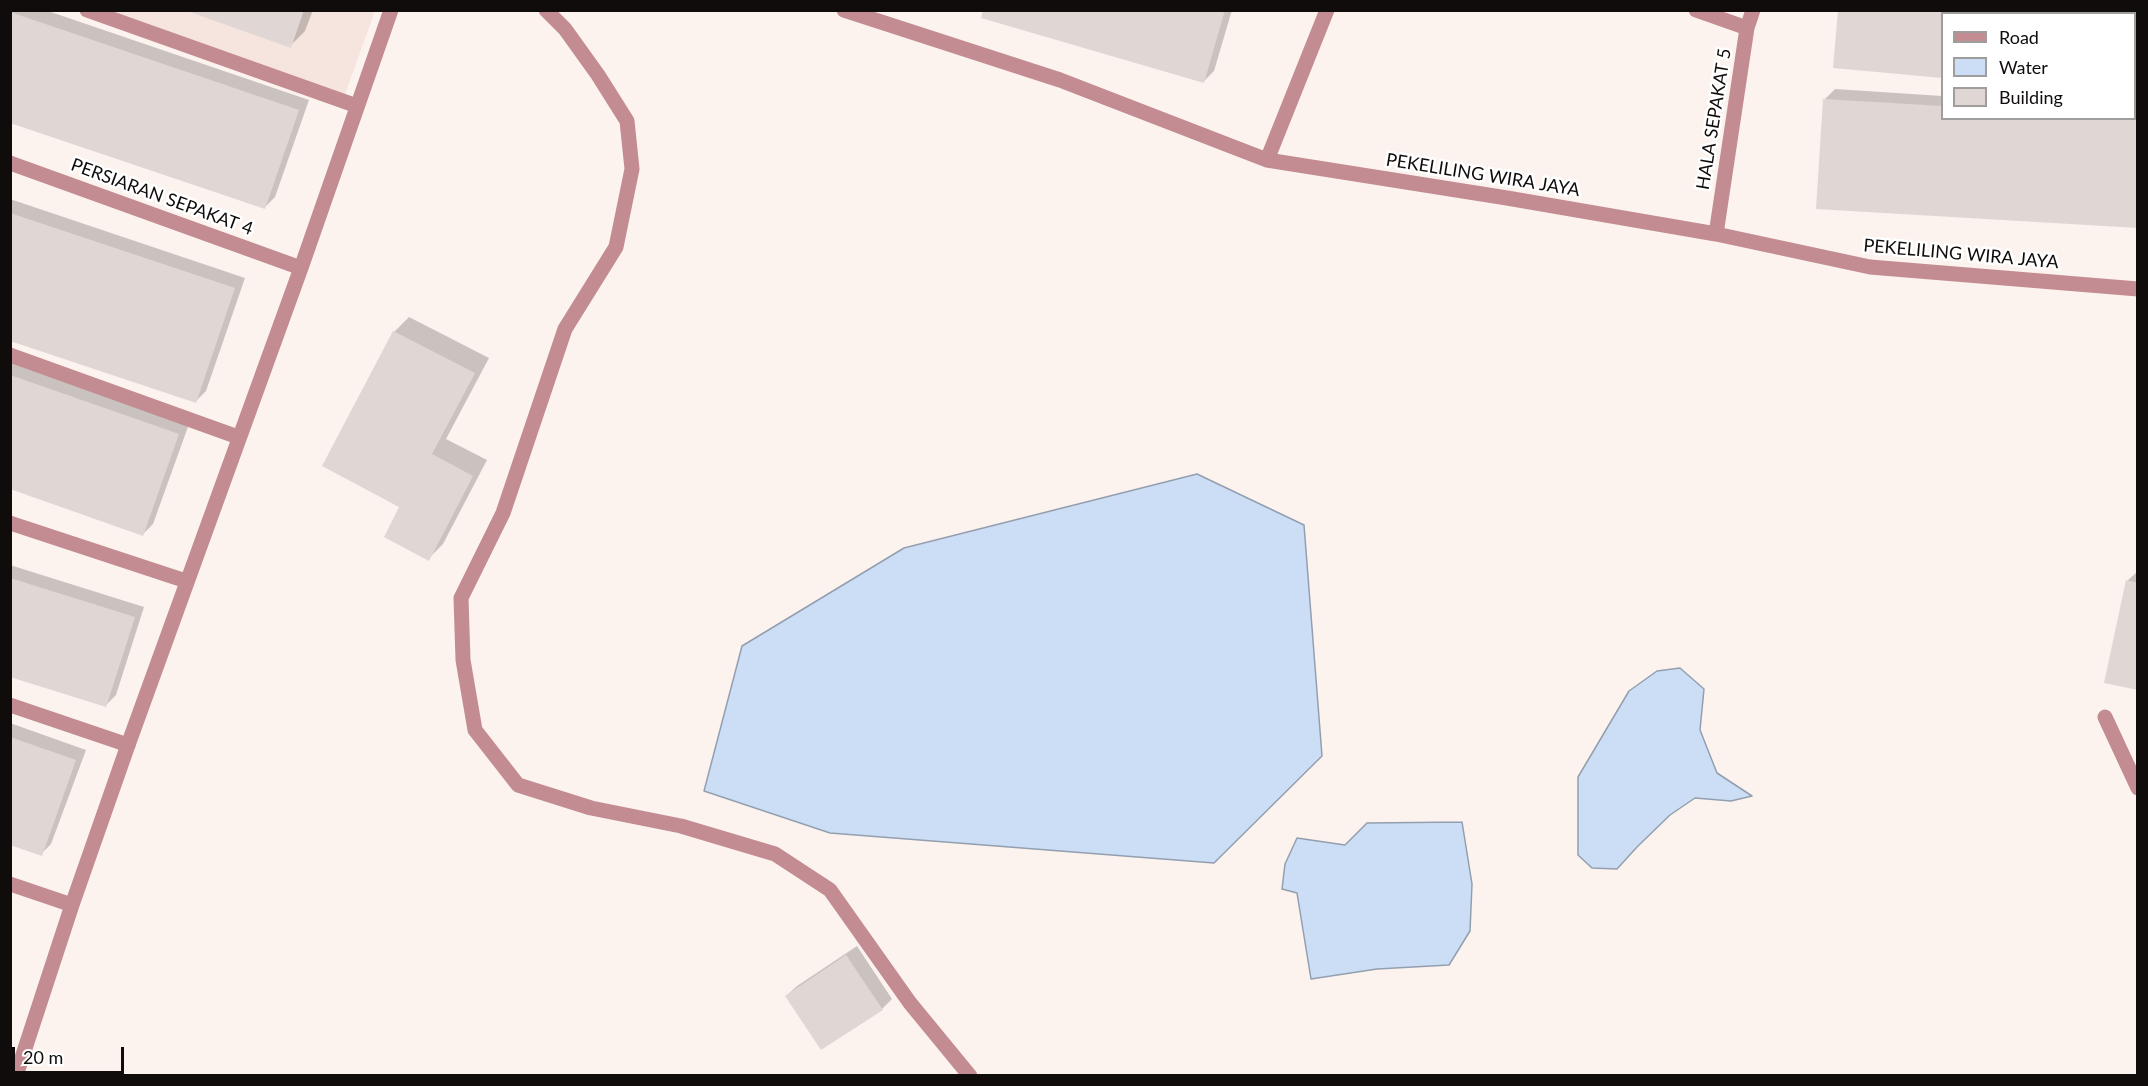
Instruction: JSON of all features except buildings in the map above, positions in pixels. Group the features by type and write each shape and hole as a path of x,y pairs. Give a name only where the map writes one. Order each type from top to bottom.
{"street":[{"path":"87,10 357,106"},
{"path":"15,1071 186,581 301,268 391,10"},
{"path":"546,10 565,29 627,121 632,169 616,247 565,329 503,513 462,598 463,660 474,730 518,785 591,808 681,826 775,854 830,891 910,1003 970,1076"},
{"name":"PEKELILING WIRA JAYA","path":"844,10 1060,80 1267,160 1716,234 1870,267 2138,289"},
{"path":"1267,160 1327,10"},
{"path":"1696,10 1747,28"},
{"name":"HALA SEPAKAT 5","path":"1716,234 1747,28 1753,10"},
{"name":"PERSIARAN SEPAKAT 4","path":"10,163 301,268"},
{"path":"10,356 238,437"},
{"path":"10,523 186,581"},
{"path":"10,705 128,745"},
{"path":"2105,717 2138,788"},
{"path":"10,884 72,905"}],"shaded area":[{"path":"98,11 375,11 344,97"}],"water":[{"path":"1197,474 1304,525 1322,756 1214,863 830,833 704,791 742,646 904,548"},
{"path":"1680,668 1704,689 1700,730 1717,773 1752,796 1731,801 1695,798 1670,815 1617,869 1592,868 1578,855 1578,777 1629,691 1657,671"},
{"path":"1462,822 1472,884 1470,931 1449,965 1377,969 1311,979 1297,893 1282,889 1285,864 1297,838 1345,845 1367,823"}]}
